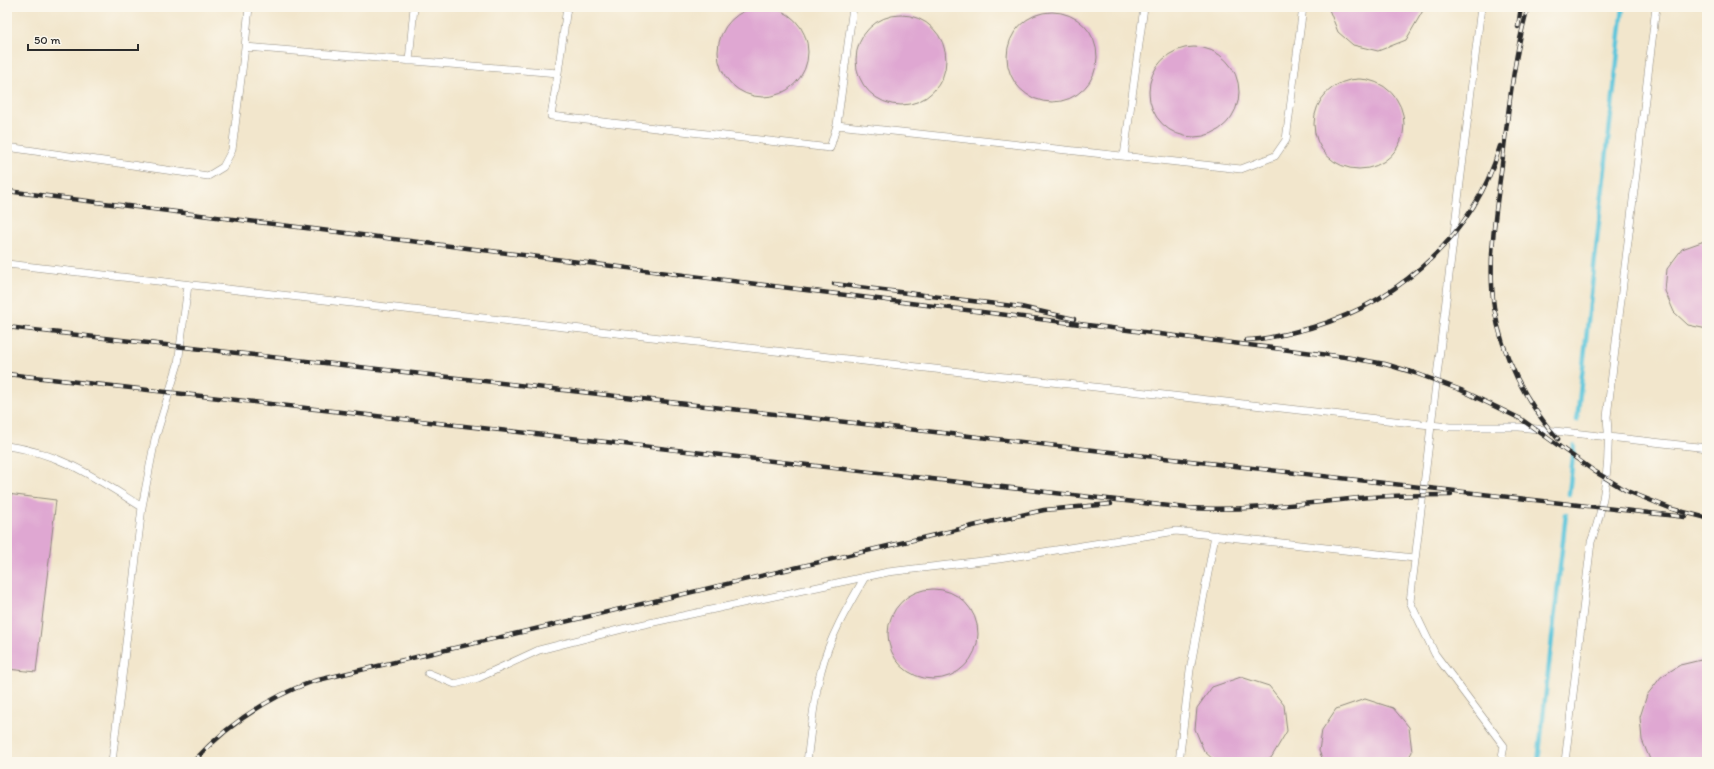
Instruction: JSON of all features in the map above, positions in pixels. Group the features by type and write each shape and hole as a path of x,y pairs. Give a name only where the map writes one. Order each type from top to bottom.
{"lane":[{"path":"7,148 208,176 223,167 232,150 249,7"},
{"path":"409,61 414,7"},
{"path":"567,7 551,116 830,148 837,125 853,7"},
{"path":"1124,156 1144,7"},
{"path":"837,125 1241,169 1275,156 1286,140 1303,7"},
{"path":"1481,7 1414,558 1410,602 1435,654 1504,746 1501,762"},
{"path":"1565,762 1592,542 1600,519 1610,438 1607,417 1656,7"},
{"path":"245,47 558,73"},
{"path":"7,264 1430,425 1450,427 1519,427 1707,448"},
{"path":"112,762 142,507 155,439 178,364 188,285"},
{"path":"7,446 31,449 78,468 142,507"},
{"path":"428,673 455,684 478,678 539,650 626,628 888,572 999,559 1176,531 1414,558"},
{"path":"1179,762 1190,670 1215,535"},
{"path":"807,762 815,699 821,669 848,606 865,577"}],"building":[{"path":"763,7 780,10 795,20 805,35 808,52 805,69 795,84 780,94 763,97 746,94 731,84 721,69 718,52 721,35 731,20 746,10"},
{"path":"1328,7 1425,7 1406,40 1378,51 1353,45 1338,32"},
{"path":"1052,12 1069,15 1084,25 1094,40 1097,57 1094,74 1084,89 1069,99 1052,102 1035,99 1020,89 1010,74 1007,57 1010,40 1020,25 1035,15"},
{"path":"901,15 918,18 933,28 943,43 946,60 943,77 933,92 918,102 901,105 884,102 869,92 859,77 856,60 859,43 869,28 884,18"},
{"path":"1194,47 1211,50 1226,60 1236,75 1239,92 1236,109 1226,124 1211,134 1194,137 1177,134 1162,124 1152,109 1149,92 1152,75 1162,60 1177,50"},
{"path":"1359,79 1376,82 1391,92 1401,107 1404,124 1401,141 1391,156 1376,166 1359,169 1342,166 1327,156 1317,141 1314,124 1317,107 1327,92 1342,82"},
{"path":"1707,240 1707,329 1688,325 1674,312 1665,291 1667,269 1682,249"},
{"path":"7,494 56,500 36,672 7,669"},
{"path":"933,589 950,592 965,602 975,617 978,634 975,651 965,666 950,676 933,679 916,676 901,666 891,651 888,634 891,617 901,602 916,592"},
{"path":"1701,660 1707,661 1707,762 1651,762 1642,740 1640,717 1647,695 1661,677 1680,665"},
{"path":"1241,677 1269,686 1284,705 1287,731 1271,758 1262,762 1216,762 1204,751 1195,729 1197,708 1212,687"},
{"path":"1365,699 1393,708 1409,727 1412,752 1406,762 1324,762 1319,751 1322,730 1336,709"}],"waterway":[{"path":"1577,420 1623,7"},
{"path":"1569,494 1574,446"},
{"path":"1538,762 1566,514"}],"railway":[{"path":"1518,27 1521,7"},
{"path":"1528,7 1512,81 1507,119 1492,251 1492,288 1498,325 1509,361 1536,410 1558,439"},
{"path":"1246,340 1276,336 1329,322 1362,307 1393,289 1422,267 1448,241 1470,212 1487,180 1500,146"},
{"path":"7,191 1345,357 1385,364 1461,390 1521,419 1594,471 1627,491 1672,509 1707,518"},
{"path":"834,284 1021,307 1074,319"},
{"path":"7,327 1685,517"},
{"path":"7,374 1187,508 1252,508 1382,496 1451,495"},
{"path":"193,762 220,736 248,714 264,704 314,681 994,521 1044,510 1111,504"}]}
